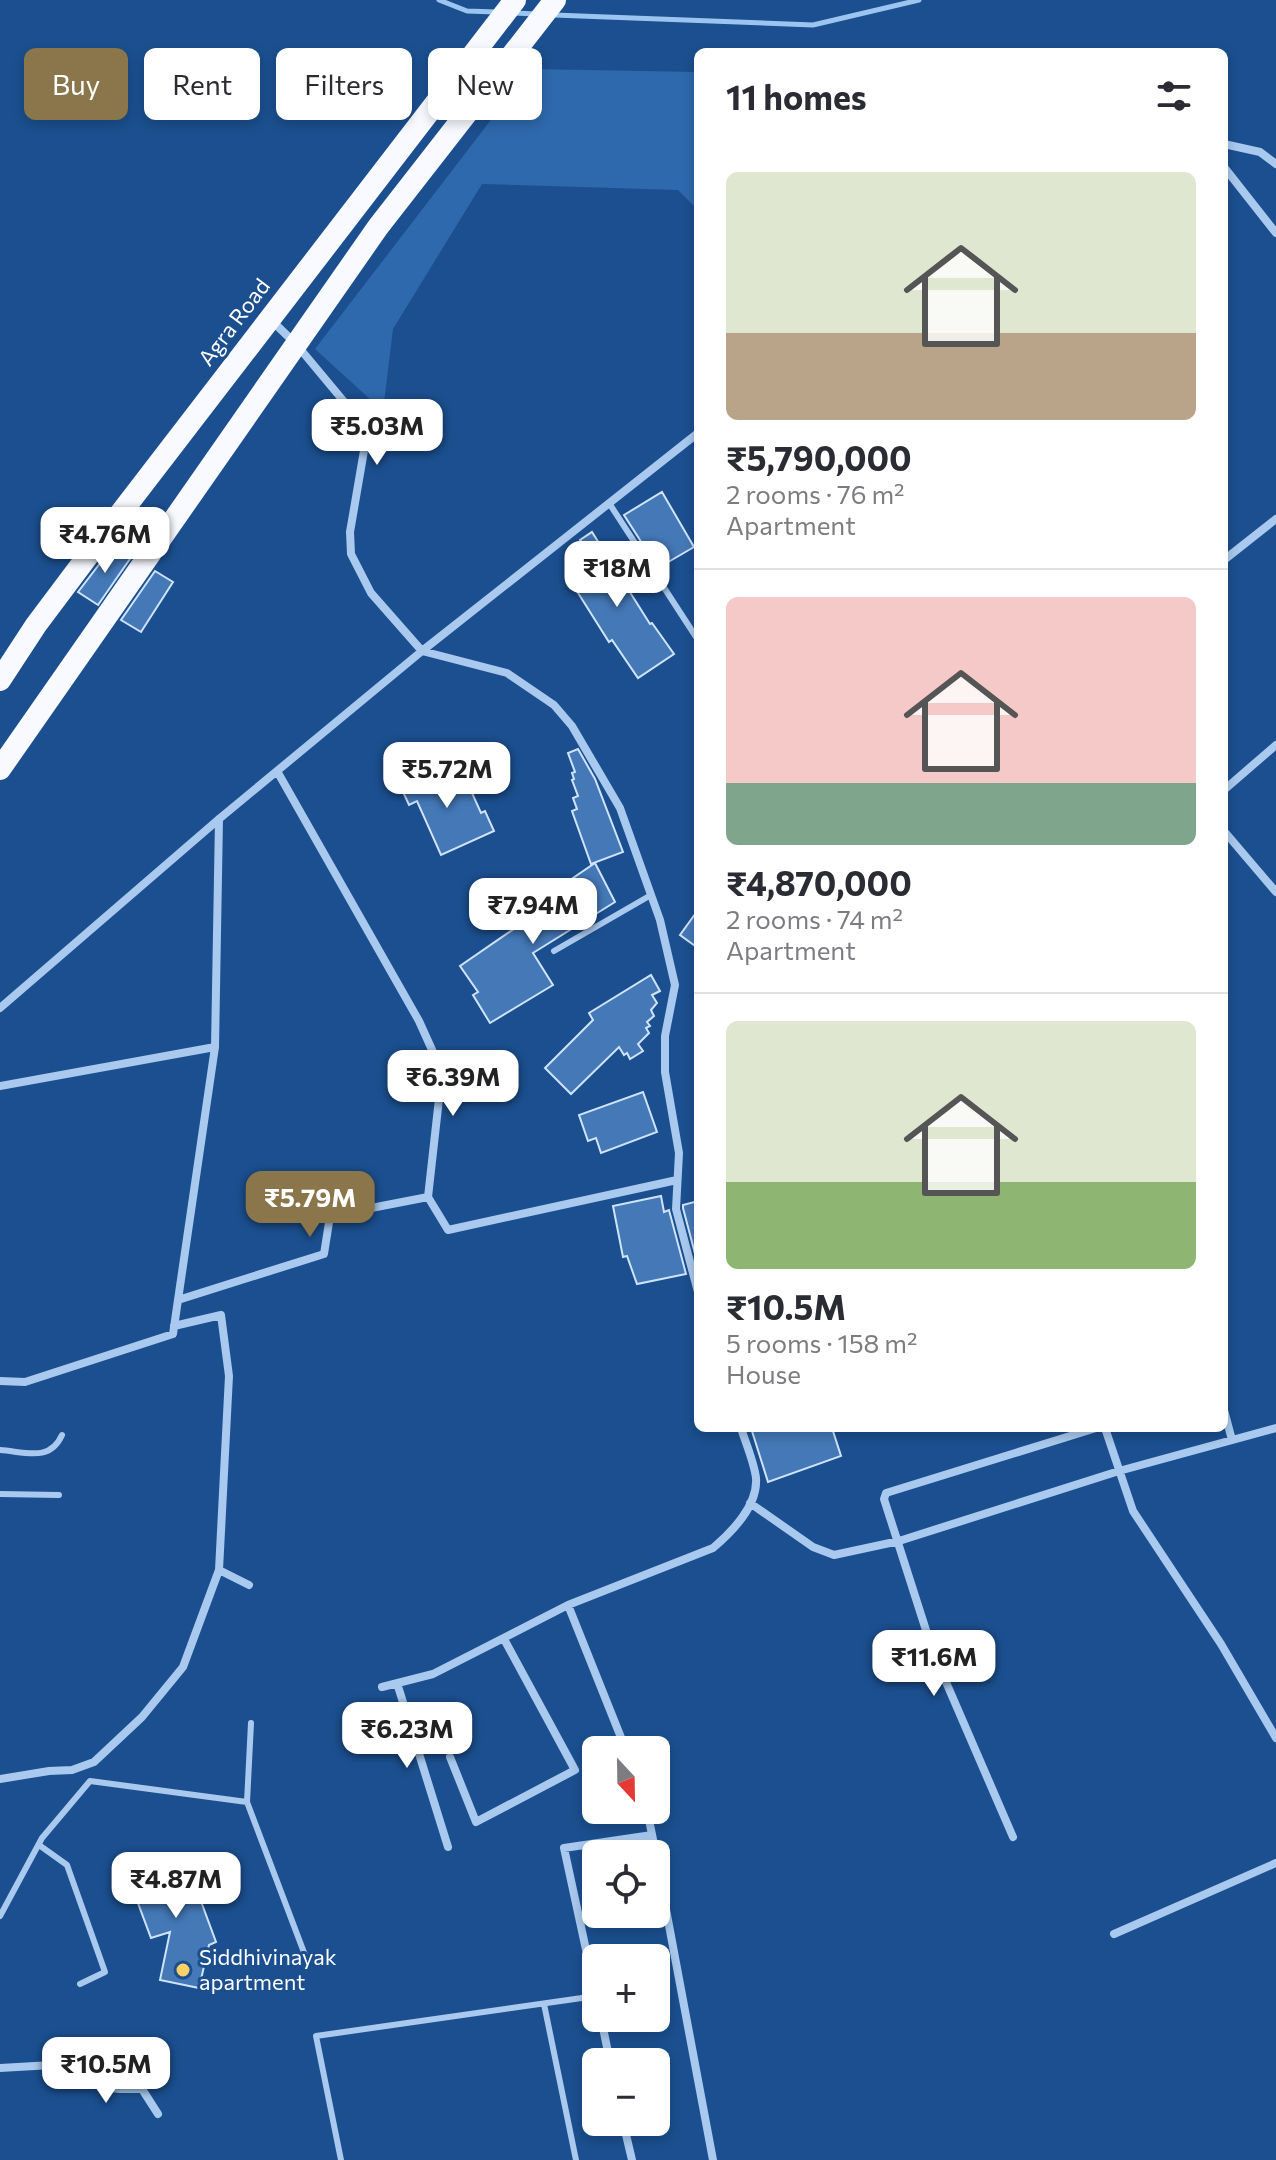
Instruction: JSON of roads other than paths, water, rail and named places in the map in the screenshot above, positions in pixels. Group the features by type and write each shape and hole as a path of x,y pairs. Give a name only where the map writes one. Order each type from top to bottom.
{"highway":[{"name":"Agra Road","path":"0,680 36,625 515,0"},
{"path":"0,769 378,227 555,0"}],"street":[{"path":"1228,145 1260,152 1276,164"},
{"path":"1228,172 1276,233"},
{"path":"269,318 296,344 361,422 366,439 350,532 351,554 371,593 422,651 507,673 554,705 572,726 620,808 660,920 675,985 665,1036 665,1072 679,1153 676,1209 694,1277"},
{"path":"0,1008 219,819 422,651 694,436"},
{"path":"1228,557 1276,519"},
{"path":"1228,787 1276,745"},
{"path":"277,771 419,1021 442,1072 428,1197 448,1230 677,1180"},
{"path":"0,1381 25,1382 173,1334 215,1047 219,819"},
{"path":"1228,836 1276,892"},
{"path":"0,1086 215,1047"},
{"path":"178,1300 324,1254 330,1216 428,1197"},
{"path":"0,1779 72,1770 94,1762 142,1717 183,1667 219,1570 229,1376 221,1315 174,1326"},
{"path":"1228,1425 1232,1440"},
{"path":"750,1503 813,1547 834,1555 899,1541 1119,1471 1276,1428"},
{"path":"382,1687 433,1674 568,1605 713,1548 731,1532 750,1503 756,1479 742,1432"},
{"path":"1013,1837 933,1652 884,1499 886,1493 1083,1432"},
{"path":"1106,1432 1138,1520 1221,1644 1276,1738"},
{"path":"219,1570 249,1585"},
{"path":"568,1605 620,1736"},
{"path":"450,1757 476,1822 575,1770 504,1639"},
{"path":"397,1683 448,1847"},
{"path":"650,1824 653,1840"},
{"path":"585,1944 564,1848 652,1835"},
{"path":"1114,1934 1276,1863"},
{"path":"670,1928 713,2160"},
{"path":"0,2068 87,2063 109,2089 142,2089 158,2114"},
{"path":"626,2136 632,2160"}],"lane":[{"path":"609,503 694,634"},
{"path":"554,951 651,895"},
{"path":"0,1450 48,1453 56,1448 62,1435"},
{"path":"0,1494 59,1495"},
{"path":"251,1723 247,1802 308,1963"},
{"path":"0,1916 39,1845 90,1781 247,1802"},
{"path":"39,1845 67,1865 105,1972 80,1984"},
{"path":"341,2160 316,2036 582,1998"},
{"path":"544,2004 576,2160"}],"waterway":[{"path":"439,0 467,11 496,12"},
{"path":"554,15 813,25 919,0"},
{"path":"514,13 536,14"}],"place":[{"name":"Siddhivinayak apartment","path":"183,1970"}]}
